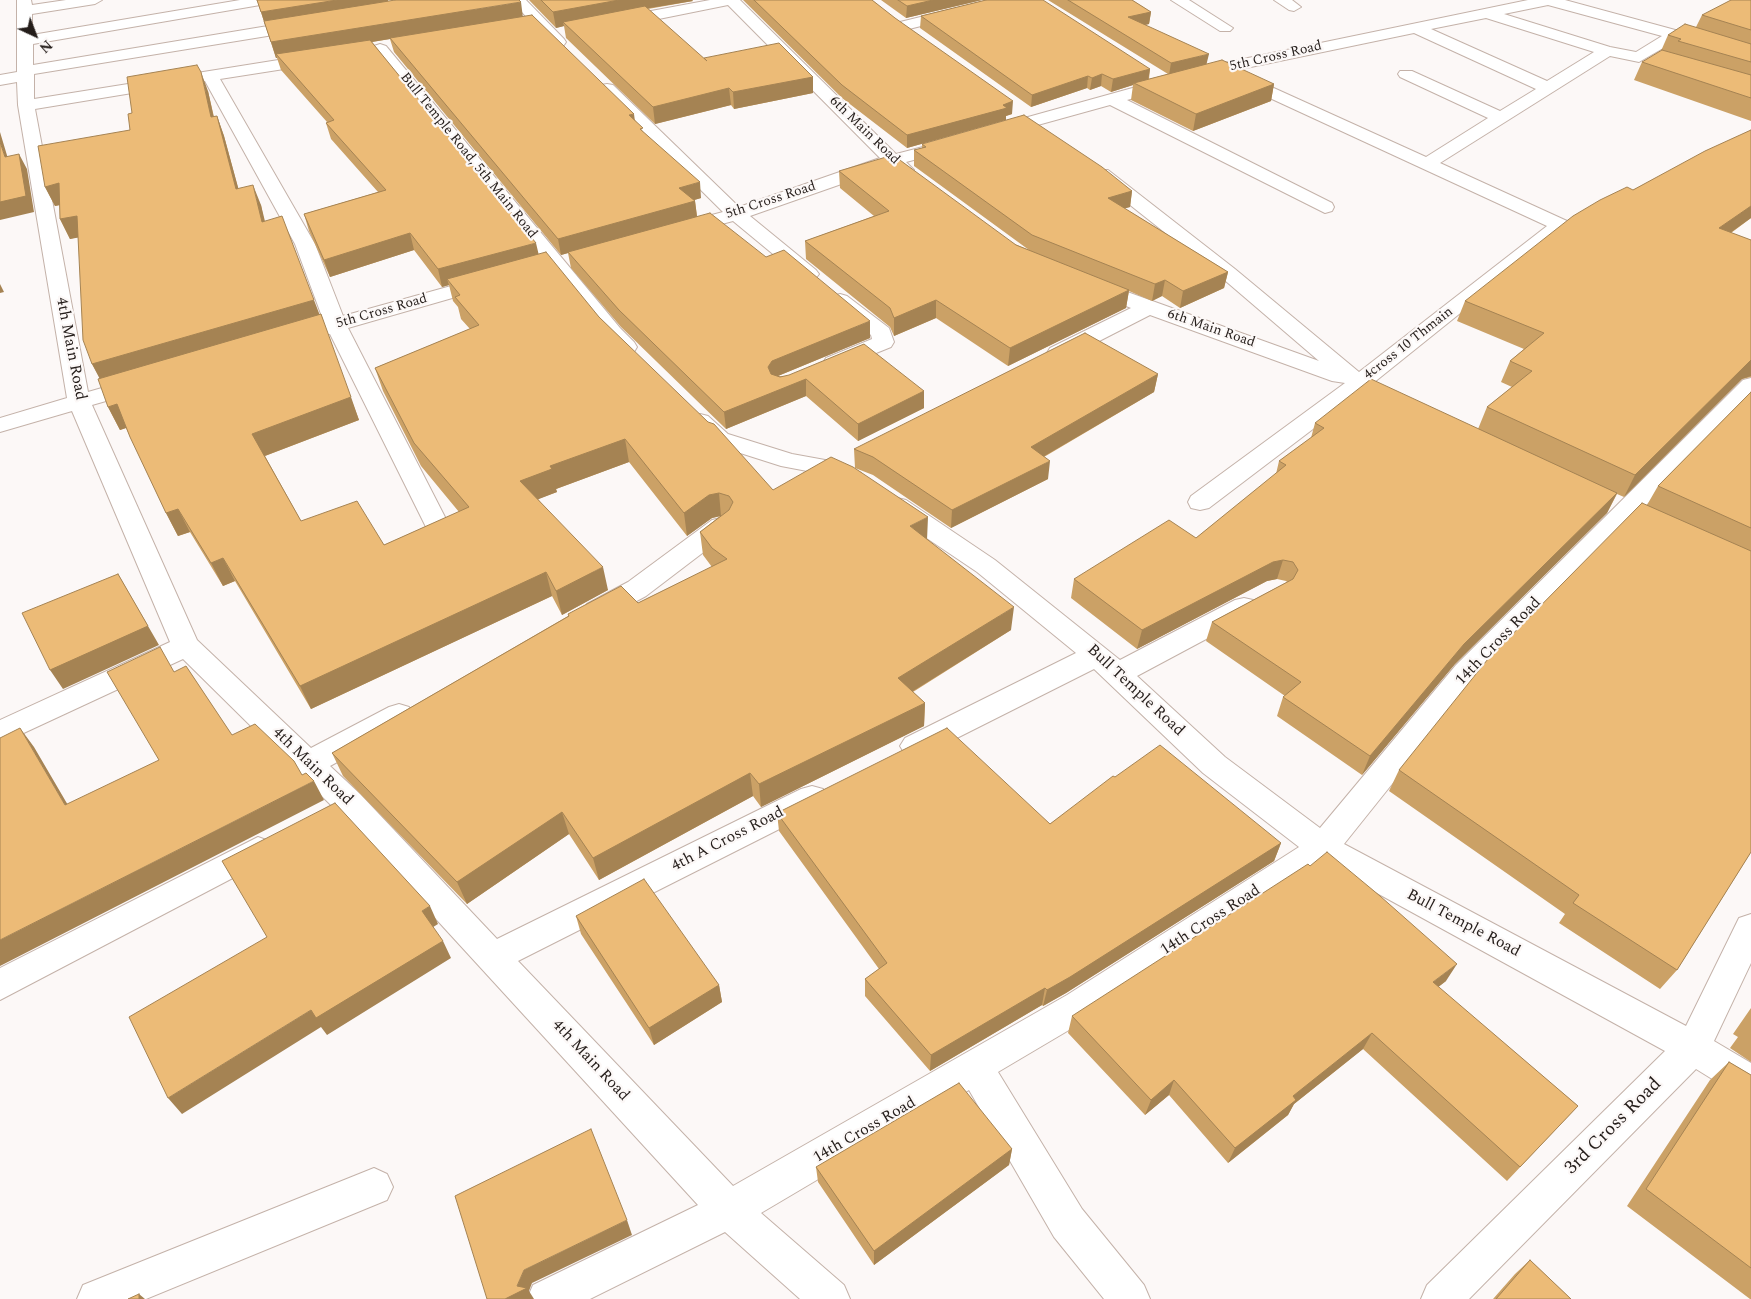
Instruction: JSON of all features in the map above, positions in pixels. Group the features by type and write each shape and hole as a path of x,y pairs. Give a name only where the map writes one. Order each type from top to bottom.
{"street":[{"path":"24,6 95,0"},
{"path":"25,41 266,0"},
{"path":"518,0 537,22 572,56"},
{"path":"608,24 732,0"},
{"name":"6th Main Road","path":"732,0 892,160 923,183"},
{"path":"917,37 894,21 1008,0"},
{"path":"1178,0 1225,28"},
{"path":"1548,0 1717,46 1751,58"},
{"name":"5th Cross Road","path":"660,234 736,214 892,160 1166,83 1220,69 1548,0"},
{"name":"4th Main Road","path":"24,6 26,105 79,402 186,646 309,763 336,810 494,957 729,1210 830,1299"},
{"path":"1485,13 1607,51 1657,62"},
{"path":"0,80 319,22"},
{"path":"518,25 537,22"},
{"path":"1414,28 1548,88"},
{"path":"551,35 570,32"},
{"path":"1639,57 1674,35"},
{"path":"1717,46 1742,40"},
{"path":"361,52 400,45"},
{"name":"Bull Temple Road, 5th Main Road","path":"380,49 612,333 643,364"},
{"path":"1427,164 1607,51"},
{"path":"26,105 333,56"},
{"path":"1220,69 1560,225"},
{"path":"1150,73 1166,83"},
{"path":"1406,74 1501,118"},
{"path":"210,75 305,244 336,325 436,521"},
{"path":"594,76 736,214 881,333 883,342 819,369"},
{"path":"1112,99 1325,207"},
{"path":"1020,110 1051,134"},
{"name":"4cross 10 Thmain","path":"1090,164 1368,387 1560,225 1577,217"},
{"name":"5th Cross Road","path":"270,345 508,276"},
{"name":"6th Main Road","path":"1077,279 1148,308 1224,333 1368,387"},
{"path":"1042,361 1148,308"},
{"path":"0,425 155,379"},
{"name":"14th Cross Road","path":"547,1299 729,1210 1079,1006 1323,848 1466,672 1629,510 1751,385"},
{"path":"1200,502 1368,387"},
{"name":"Bull Temple Road","path":"683,405 720,439 789,461 828,467 875,491 986,566 1107,664 1214,765 1323,848 1693,1048 1751,1083"},
{"path":"828,467 855,454"},
{"path":"576,621 637,589 721,526"},
{"path":"893,757 1268,595"},
{"path":"0,733 186,646"},
{"path":"309,763 421,704"},
{"name":"4th A Cross Road","path":"494,957 840,784"},
{"path":"0,985 279,839"},
{"name":"3rd Cross Road","path":"1441,1299 1693,1048 1751,928"},
{"path":"975,1067 1068,1224 1130,1299"},
{"path":"97,1299 374,1187"}],"building":[{"path":"257,0 337,0 261,12"},
{"path":"395,0 519,0 521,2 271,42 264,21"},
{"path":"541,0 619,0 553,12"},
{"path":"754,0 872,0 1013,101 1003,105 1007,108 907,135 842,85"},
{"path":"898,0 933,0 907,6"},
{"path":"986,0 1043,0 1150,69 1113,79 1102,74 1092,78 1088,76 1032,95 921,16"},
{"path":"1068,0 1132,0 1151,12 1128,17 1209,54 1171,63"},
{"path":"1731,0 1751,0 1751,30 1702,15"},
{"path":"645,6 707,61 704,58 779,43 813,77 733,92 729,88 653,107 563,22"},
{"path":"532,15 634,114 629,115 643,128 640,129 700,182 679,188 695,201 558,239 390,38"},
{"path":"1685,24 1751,44 1751,62 1678,41 1681,39 1668,35"},
{"path":"370,40 536,243 438,269 410,233 324,260 304,214 386,190 326,123 334,120 276,54"},
{"path":"1662,50 1751,75 1751,98 1642,62"},
{"path":"1222,60 1274,84 1196,114 1134,83"},
{"path":"197,65 201,72 211,117 217,116 236,189 253,185 262,222 282,216 314,300 92,364 83,340 77,216 60,219 59,183 45,187 38,146 130,130 128,114 132,113 127,77"},
{"path":"1024,115 1102,167 1132,191 1108,198 1228,272 1183,291 1165,280 1155,284 1032,235 914,150 926,147 922,144"},
{"path":"1751,130 1751,206 1719,228 1751,240 1751,360 1635,475 1487,407 1532,371 1510,361 1544,333 1465,301 1573,216 1627,187 1633,190 1705,151"},
{"path":"0,142 5,157 19,154 26,196 0,202"},
{"path":"893,155 1016,245 1129,290 1010,348 936,300 894,318 890,308 805,241 889,211 839,171"},
{"path":"710,213 766,257 784,250 870,321 772,361 768,367 771,374 780,377 789,375 864,344 924,391 858,424 806,379 724,412 619,310 568,252"},
{"path":"546,252 599,317 708,422 714,424 773,490 831,457 853,467 928,517 910,526 1014,607 898,678 925,703 759,784 750,773 593,858 562,812 457,882 332,753 569,616 568,614 621,586 638,603 727,559 712,548 700,532 729,510 733,502 729,496 719,493 709,495 684,513 625,439 550,466 552,469 520,481 603,567 556,591 546,572 300,686 223,558 211,563 178,509 166,513 130,437 117,404 108,407 98,379 321,314 351,397 252,434 301,521 357,501 384,545 469,507 414,443 375,368 479,325 455,297 460,295 447,279"},
{"path":"1085,333 1158,374 1031,447 1050,461 952,510 873,457 854,449"},
{"path":"1371,379 1617,493 1464,644 1370,756 1283,697 1301,682 1212,622 1293,579 1298,570 1293,562 1283,560 1273,562 1142,630 1074,579 1169,520 1196,538 1286,465 1279,461 1324,428 1315,423"},
{"path":"1751,392 1751,528 1658,486"},
{"path":"1642,503 1751,551 1751,852 1677,970 1573,903 1579,895 1399,770 1488,659"},
{"path":"118,574 148,626 50,670 22,613"},
{"path":"160,647 174,672 186,666 232,735 255,724 294,761 302,775 306,773 314,781 0,940 0,738 20,728 65,805 159,760 107,672"},
{"path":"947,728 1050,824 1113,776 1115,777 1160,745 1281,843 1070,977 1047,990 1045,988 931,1055 865,979 887,963 777,813"},
{"path":"335,803 430,906 422,911 443,941 316,1018 311,1010 168,1098 129,1017 267,937 222,861"},
{"path":"1327,852 1457,964 1433,982 1578,1106 1520,1167 1372,1033 1293,1096 1296,1100 1235,1148 1174,1080 1151,1100 1072,1016 1308,864 1310,866"},
{"path":"644,879 719,985 649,1028 576,916"},
{"path":"1729,1062 1751,1075 1751,1268 1646,1189"},
{"path":"959,1083 1012,1149 874,1251 816,1167"},
{"path":"591,1129 627,1220 524,1270 517,1286 527,1288 505,1299 487,1299 455,1196"},
{"path":"1530,1260 1571,1299 1496,1299"},
{"path":"139,1294 139,1299 128,1299"}]}
